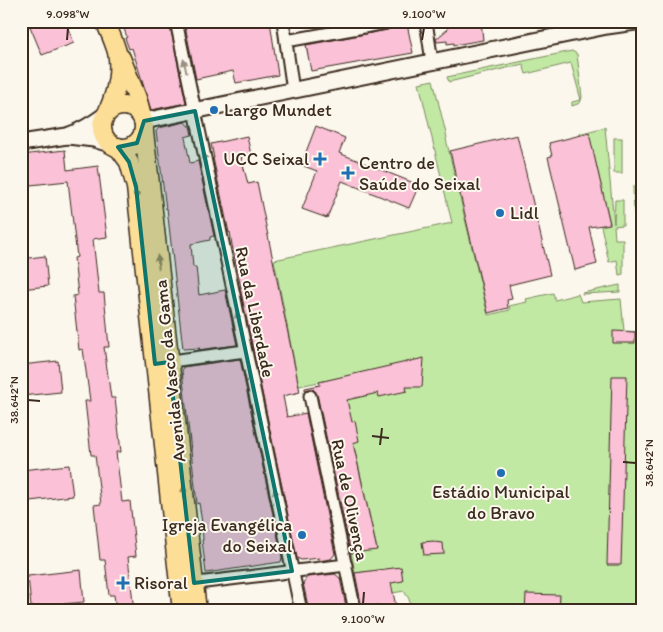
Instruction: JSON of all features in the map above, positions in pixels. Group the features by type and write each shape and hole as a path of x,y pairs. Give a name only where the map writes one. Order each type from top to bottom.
{"main road":[{"name":"Avenida Vasco da Gama","path":"105,21 137,98 143,123 162,363 186,584 182,611"},
{"name":"Avenida Vasco da Gama","path":"106,113 114,94 118,77 118,59 114,43"},
{"path":"117,106 129,106 135,109 143,123 141,138 137,143 127,148 115,146 104,137 101,126 106,113 117,106"},
{"name":"Avenida Vasco da Gama","path":"115,146 129,162 136,187 162,363"},
{"name":"Avenida Vasco da Gama","path":"186,584 197,611"}],"street":[{"name":"Rua da Liberdade","path":"176,21 301,611"},
{"path":"283,21 293,91"},
{"path":"286,41 386,23 387,21"},
{"path":"426,21 432,62"},
{"path":"143,123 607,26 642,21"},
{"path":"21,144 67,136 87,127 106,113"},
{"path":"67,136 94,139 115,146"},
{"path":"162,363 245,351"},
{"name":"Rua de Olivença","path":"310,396 356,611"},
{"path":"186,584 346,565"}],"highlighted area":[{"path":"195,111 292,571 194,583 169,362 155,364 136,187 129,162 118,147 137,143 144,121"}],"green space":[{"path":"548,21 581,21 545,29 541,26"},
{"path":"572,51 577,54 581,100 571,63 526,74 523,64 449,82 447,77"},
{"name":"Estádio Municipal do Bravo","path":"433,80 488,315 510,310 509,306 527,302 526,299 553,293 555,300 578,294 581,302 621,299 624,331 642,332 642,611 411,611 409,599 404,591 387,594 381,570 355,573 351,553 377,549 339,378 299,386 274,260 452,223 419,83"},
{"path":"581,100 580,103 572,106 572,102"},
{"path":"605,127 614,224 615,200 623,200 623,225 614,226 615,239 623,239 623,274 619,275 617,260 609,262 601,226 610,223 589,134 579,136 579,134"},
{"path":"614,138 622,138 622,173 614,173"},
{"path":"633,187 641,187 641,213 634,213"},
{"path":"620,285 620,292 582,294 582,293"}],"building":[{"path":"36,21 65,21 74,43 42,55 29,24"},
{"path":"121,21 169,21 186,103 151,110 132,48 129,49"},
{"path":"184,21 270,21 278,75 236,83 233,71 196,79"},
{"path":"447,21 481,21 483,40 454,45 454,43 447,44 447,41 437,42 436,39 448,29"},
{"path":"407,24 413,53 311,71 306,45 387,30 393,26"},
{"path":"185,122 190,126 192,135 185,137 190,163 198,161 214,236 210,237 210,240 191,244 193,267 196,267 199,295 225,290 237,345 198,350 200,348 183,349 156,131 159,128"},
{"path":"316,126 345,138 339,153 419,185 409,208 342,181 327,218 302,209 317,171 301,165"},
{"path":"589,133 610,224 589,227 597,264 575,270 548,157 552,156 549,143"},
{"name":"Lidl","path":"517,135 550,275 509,285 512,299 507,300 508,308 488,313 450,151"},
{"path":"247,136 251,155 241,157 248,184 257,182 300,392 283,396 287,417 306,413 335,554 331,559 318,561 320,558 301,560 297,558 213,158 211,144"},
{"path":"65,150 67,170 98,166 107,237 93,239 99,293 104,293 109,347 104,347 111,398 115,398 121,452 116,452 122,502 130,501 136,556 128,557 134,611 116,611 114,595 109,595 105,560 100,560 94,505 101,504 95,455 91,455 85,401 90,401 83,349 79,350 73,296 78,295 74,258 77,257 68,181 21,186 21,155"},
{"path":"45,256 48,286 21,289 21,259"},
{"path":"613,331 635,332 635,343 613,343"},
{"path":"424,358 422,387 406,387 407,391 379,397 378,393 347,400 352,422 355,421 359,441 353,443 377,550 351,553 317,394 313,389 305,390 305,388 320,385 319,382"},
{"path":"240,359 282,557 281,562 206,573 202,523 199,503 197,504 182,371 183,367"},
{"path":"58,361 61,392 21,396 21,365"},
{"path":"612,376 627,376 621,565 607,565"},
{"path":"69,465 73,496 21,502 21,470"},
{"path":"434,541 443,543 444,554 424,555 422,542"},
{"path":"401,567 403,581 391,583 397,611 379,611 378,605 362,608 355,573"},
{"path":"81,570 84,602 31,607 28,576"},
{"path":"335,574 340,578 347,611 309,611 303,583 307,577"},
{"path":"526,594 560,595 559,611 525,611"}],"place":[{"name":"Largo Mundet","path":"214,110"},
{"name":"UCC Seixal","path":"320,159"},
{"name":"Centro de Saúde do Seixal","path":"348,173"},
{"name":"Lidl","path":"500,213"},
{"name":"Estádio Municipal do Bravo","path":"501,473"},
{"name":"Igreja Evangélica do Seixal","path":"302,535"},
{"name":"Risoral","path":"123,583"}]}
